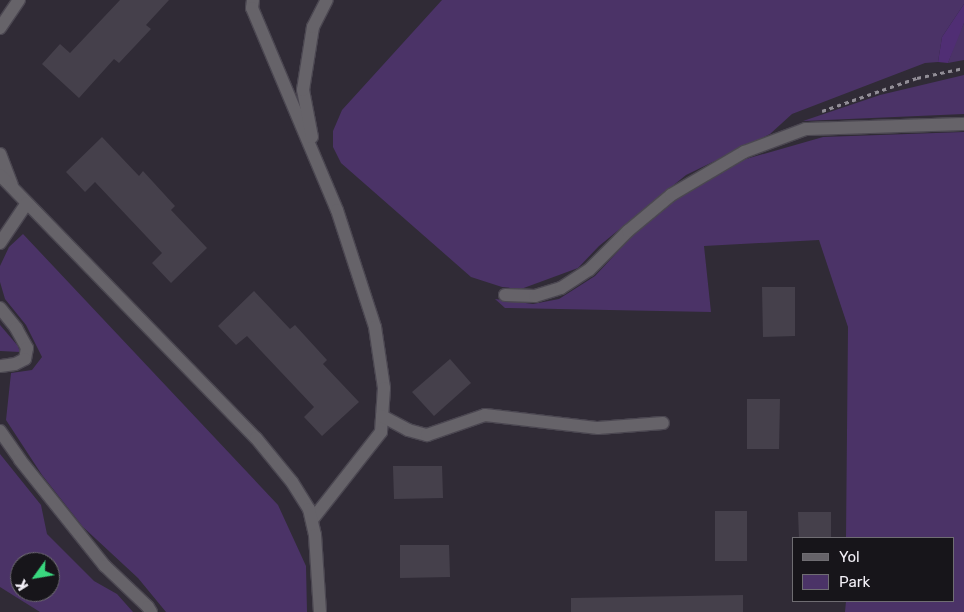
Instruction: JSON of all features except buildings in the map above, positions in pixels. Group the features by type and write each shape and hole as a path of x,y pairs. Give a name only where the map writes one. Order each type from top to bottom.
{"street":[{"path":"0,28 19,0"},
{"path":"253,0 252,8 337,210 375,327 384,388 381,432 312,520"},
{"path":"316,162 304,90 314,27 327,0"},
{"path":"505,295 535,296 561,288 589,270 628,230 671,195 744,152 806,129 964,124"},
{"path":"0,154 14,189"},
{"path":"0,175 256,438 292,482 309,509 312,520 315,535 320,612"},
{"path":"0,243 27,203"},
{"path":"0,308 16,328 27,348 25,359 15,364 0,366"},
{"path":"382,416 408,430 427,435 485,415 598,428 663,424"},
{"path":"0,431 20,460 105,566 151,612"}],"path":[{"path":"820,112 917,78 964,68"}],"green space":[{"path":"442,0 964,0 964,4 942,37 938,62 925,63 792,114 770,134 686,175 599,246 578,268 521,289 502,287 471,277 341,163 333,147 333,131 342,110"},
{"path":"964,23 964,60 948,63 958,35"},
{"path":"964,75 964,114 803,121 880,95"},
{"path":"964,132 964,612 845,612 846,602 954,602 954,537 846,537 848,327 819,240 704,246 711,312 505,308 495,299 533,304 559,299 595,276 636,232 681,196 746,159 823,137"},
{"path":"23,234 278,505 306,566 307,612 166,612 138,578 83,527 42,475 6,420 11,373 32,370 42,357 26,325 5,299 0,282 0,266 9,247"},
{"path":"0,325 18,346 20,352 0,351"},
{"path":"0,454 41,505 47,534 94,581 117,594 133,612 40,612 24,602 60,602 60,552 10,552 10,593 0,587"}],"shaded area":[{"path":"964,4 964,23 948,63 938,62 942,37"}]}
